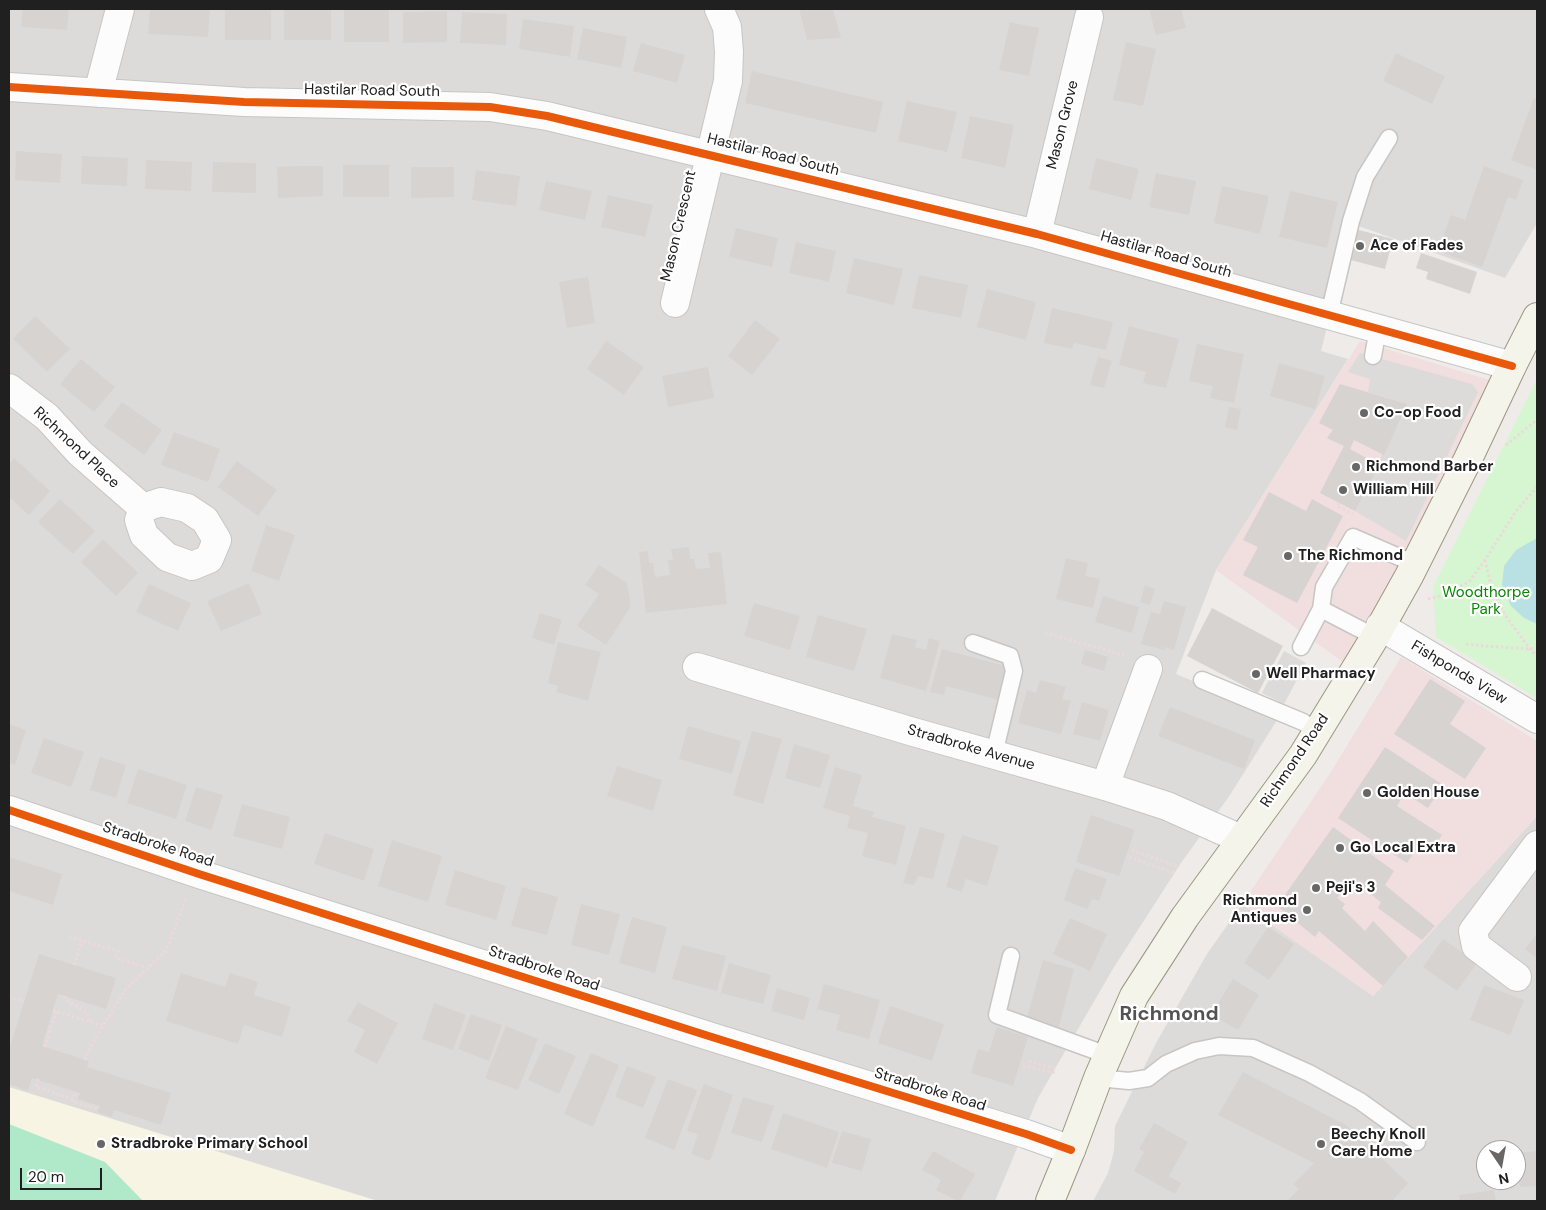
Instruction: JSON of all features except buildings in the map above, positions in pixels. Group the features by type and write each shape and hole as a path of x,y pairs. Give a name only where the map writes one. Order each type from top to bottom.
{"main road":[{"name":"Richmond Road","path":"1050,1201 1102,1067 1134,996 1185,917 1303,754 1378,632 1416,564 1537,317"}],"street":[{"path":"98,93 120,9"},
{"name":"Mason Crescent","path":"675,303 728,82 729,52 727,28 719,9"},
{"name":"Mason Grove","path":"1037,234 1089,17"},
{"name":"Hastilar Road South","path":"9,87 244,102 490,107 547,116 1037,234 1512,366"},
{"name":"Richmond Place","path":"9,388 47,417 80,453 143,508"},
{"name":"Fishponds View","path":"1378,632 1422,650 1537,719"},
{"name":"Stradbroke Avenue","path":"697,667 910,731 1105,786 1167,806 1241,839"},
{"path":"1105,786 1148,669"},
{"name":"Stradbroke Road","path":"9,810 209,877 724,1041 1026,1134 1071,1150"},
{"path":"1517,977 1476,946 1473,931 1537,845"}],"lane":[{"path":"1329,315 1350,221 1365,177 1389,138"},
{"path":"1374,356 1378,329"},
{"path":"1301,647 1321,609 1324,587 1353,536 1416,564"},
{"path":"1321,609 1378,632"},
{"path":"973,643 1010,656 1014,671 994,754"},
{"path":"1202,680 1304,722 1317,731"},
{"path":"1011,956 996,1015 1129,1081 1148,1078 1166,1064 1194,1051 1219,1046 1253,1048 1308,1073 1360,1101 1417,1142"}],"path":[{"path":"1502,449 1537,420"},
{"path":"1420,602 1444,595 1469,582 1516,511 1537,487"},
{"path":"1339,502 1337,506 1349,512"},
{"path":"1485,560 1492,588 1505,615 1537,656"},
{"path":"1045,633 1130,656 1148,669"},
{"path":"1422,650 1453,642 1485,646 1537,648"},
{"path":"1132,850 1178,867"},
{"path":"1129,857 1175,873"},
{"path":"85,1060 102,1026 125,990 166,951 189,891"},
{"path":"69,937 118,951 116,958 148,968"},
{"path":"74,965 82,941"},
{"path":"65,996 65,999 86,1012 93,1024"},
{"path":"9,997 24,1001"},
{"path":"45,1047 55,1011 102,1026"},
{"path":"1024,1066 1057,1071 1029,1061"},
{"path":"38,1080 36,1087 74,1099"},
{"path":"76,1092 73,1102 98,1109"}],"shaded area":[{"path":"9,9 1537,9 1537,223 1505,278 1353,224 1321,351 1348,359 1216,570 1176,674 1279,717 1230,795 1181,863 1114,967 1038,1098 995,1201 9,1201"},
{"path":"1360,341 1493,381 1372,622 1343,662 1216,570"},
{"path":"1360,353 1472,384 1478,392 1406,541 1355,511 1407,404 1368,392 1370,379 1348,372"},
{"path":"1284,651 1306,663 1284,704 1262,693"},
{"path":"1401,657 1537,741 1537,816 1373,996 1242,904 1331,772"},
{"path":"1537,816 1537,1201 1093,1201 1108,1173 1114,1151 1115,1126 1156,1043 1207,954 1242,904 1373,996"},
{"path":"118,878 154,890 146,916 165,922 157,954 149,958 66,934 69,911"},
{"path":"982,943 1043,960 1024,1030 964,1011"},
{"name":"Stradbroke Primary School","path":"9,1087 378,1201 9,1201"}],"green space":[{"name":"Woodthorpe Park","path":"1537,379 1537,698 1436,637 1433,587"},
{"path":"9,1124 105,1162 143,1201 9,1201"}],"water":[{"path":"1537,538 1537,624 1524,618 1511,606 1502,585 1504,566 1516,550"}],"cycle path":[{"path":"9,87 244,102 490,107 547,116 1037,234 1512,366"},
{"path":"9,810 199,874 715,1038 1026,1134 1071,1150"}],"place":[{"name":"Ace of Fades","path":"1360,246"},
{"name":"Co-op Food","path":"1364,413"},
{"name":"Richmond Barber","path":"1356,467"},
{"name":"William Hill","path":"1343,490"},
{"name":"The Richmond","path":"1288,556"},
{"name":"Well Pharmacy","path":"1256,674"},
{"name":"Golden House","path":"1367,793"},
{"name":"Go Local Extra","path":"1340,848"},
{"name":"Peji's 3","path":"1316,888"},
{"name":"Richmond Antiques","path":"1307,910"},
{"name":"Stradbroke Primary School","path":"101,1144"},
{"name":"Beechy Knoll Care Home","path":"1321,1144"}],"district":[{"name":"Richmond","path":"1169,1015"}]}
